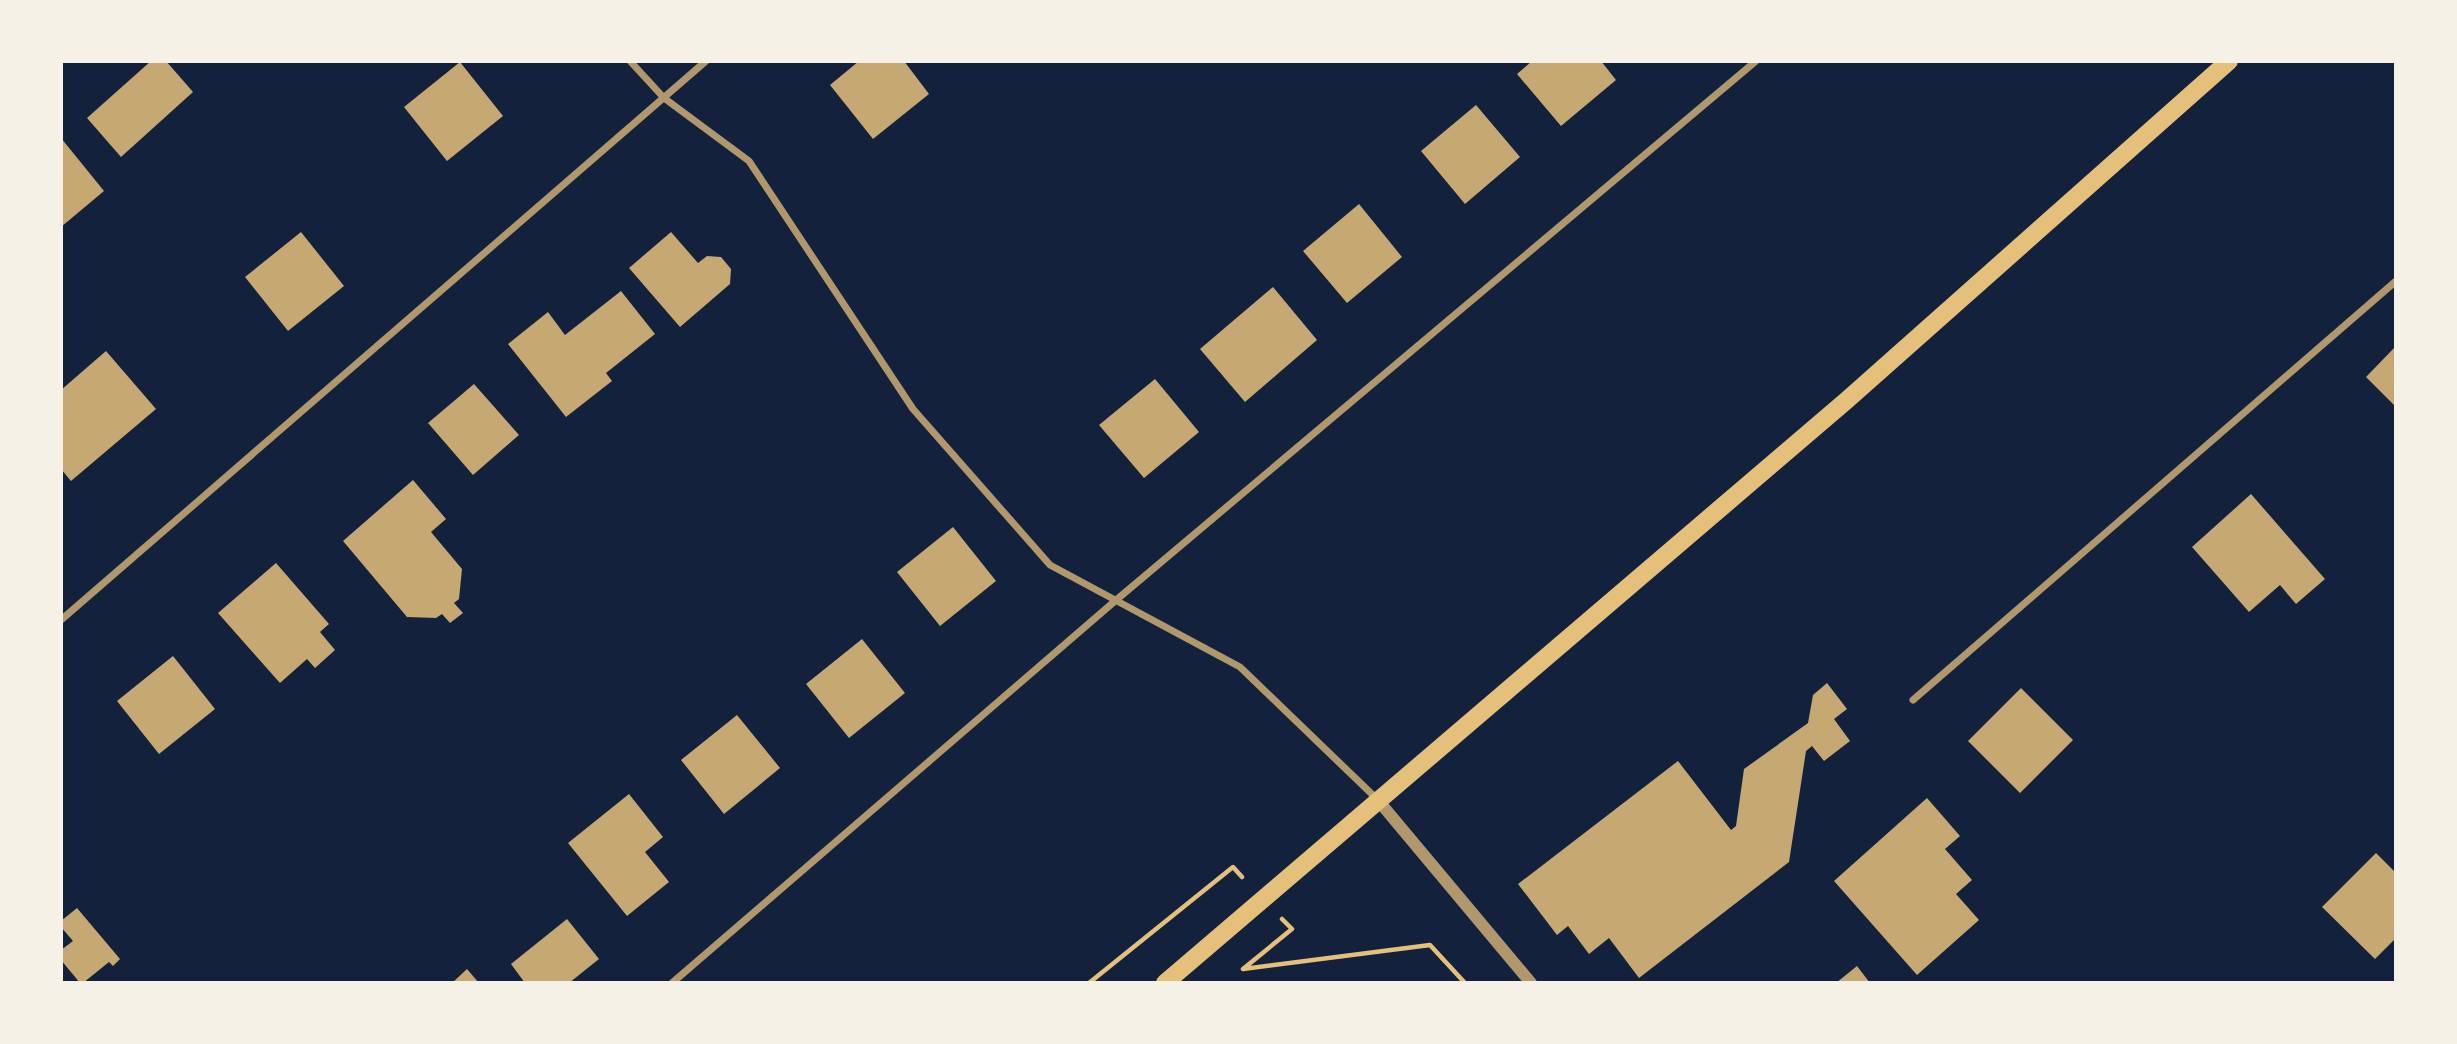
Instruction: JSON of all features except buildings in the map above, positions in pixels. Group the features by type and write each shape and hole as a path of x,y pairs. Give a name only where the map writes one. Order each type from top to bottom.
{"main road":[{"path":"1165,983 1377,799 1847,400 2229,61"}],"street":[{"path":"629,61 664,98 748,161 913,409 1050,565 1240,667 1377,799 1531,983"},
{"path":"61,620 706,61"},
{"path":"672,983 1115,601 1756,61"},
{"path":"1913,700 2396,281"}],"path":[{"path":"1089,983 1233,867 1292,929 1243,969 1430,945 1465,983"}]}
